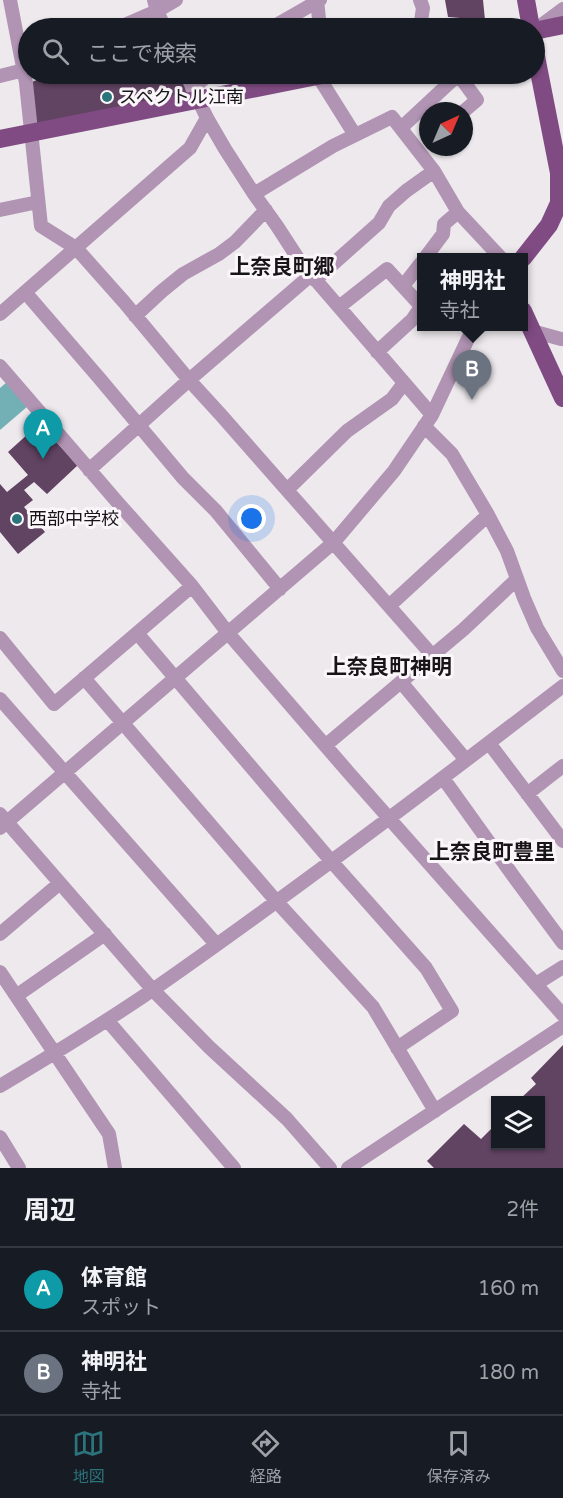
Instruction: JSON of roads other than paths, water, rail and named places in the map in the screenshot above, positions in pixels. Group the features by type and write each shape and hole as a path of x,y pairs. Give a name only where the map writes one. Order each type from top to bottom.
{"main road":[{"path":"526,0 530,18"},
{"path":"545,28 563,26"},
{"path":"0,139 195,94 262,84"},
{"path":"527,253 549,225 561,202 559,173 541,84"},
{"path":"528,322 563,398"}],"street":[{"path":"10,0 18,35"},
{"path":"134,18 155,5 176,0"},
{"path":"289,18 318,0"},
{"path":"318,0 320,18"},
{"path":"420,0 423,8 422,18"},
{"path":"545,22 563,9"},
{"path":"0,76 18,72"},
{"path":"27,84 41,226 76,248 189,380 432,655"},
{"path":"190,84 207,118 254,194 278,226 301,263 404,383 452,454 507,551 537,628 563,671"},
{"path":"195,94 202,84"},
{"path":"327,84 355,135"},
{"path":"401,128 447,84"},
{"path":"465,84 477,100 473,103"},
{"path":"254,194 333,146 392,117 419,143"},
{"path":"0,314 190,148 207,118"},
{"path":"428,156 458,212 496,253"},
{"path":"89,470 189,380 379,223 389,206 406,191 435,171"},
{"path":"0,210 38,202"},
{"path":"135,316 183,274 219,254 235,242 266,210"},
{"path":"430,253 443,234 444,224 458,212"},
{"path":"339,307 387,268 417,302"},
{"path":"403,286 417,270"},
{"path":"25,292 183,478 216,511 280,589"},
{"path":"377,352 417,313"},
{"path":"330,1168 287,1119 209,1047 153,990 60,883 2,821 65,772 334,542 394,471 428,421 472,331"},
{"path":"532,331 562,339 546,361"},
{"path":"3,374 192,586 228,633 563,1015"},
{"path":"286,490 347,431 392,399 404,383"},
{"path":"389,606 488,515"},
{"path":"326,745 464,630 517,579"},
{"path":"0,638 54,704 192,586"},
{"path":"137,633 332,862 426,968 452,1011 397,1048"},
{"path":"84,678 277,902 373,1006 435,1111"},
{"path":"401,682 466,760"},
{"path":"0,1086 153,990 277,902 390,819 563,686"},
{"path":"0,699 216,944"},
{"path":"489,743 527,794 558,825 563,841"},
{"path":"527,794 563,766"},
{"path":"443,778 563,943"},
{"path":"0,934 6,921 60,883"},
{"path":"16,996 105,934"},
{"path":"536,984 563,967"},
{"path":"0,972 109,1134 116,1168"},
{"path":"107,1020 234,1168"},
{"path":"348,1168 563,1026"},
{"path":"0,1137 19,1168"}],"water":[{"path":"7,382 28,406 0,430 0,388"}],"place":[{"name":"スペクトル江南","path":"107,97"},
{"name":"神明社","path":"472,400"},
{"name":"体育館","path":"43,459"},
{"name":"西部中学校","path":"17,519"}],"district":[{"name":"上奈良町郷","path":"282,267"},
{"name":"上奈良町神明","path":"389,667"},
{"name":"上奈良町豊里","path":"492,852"}]}
